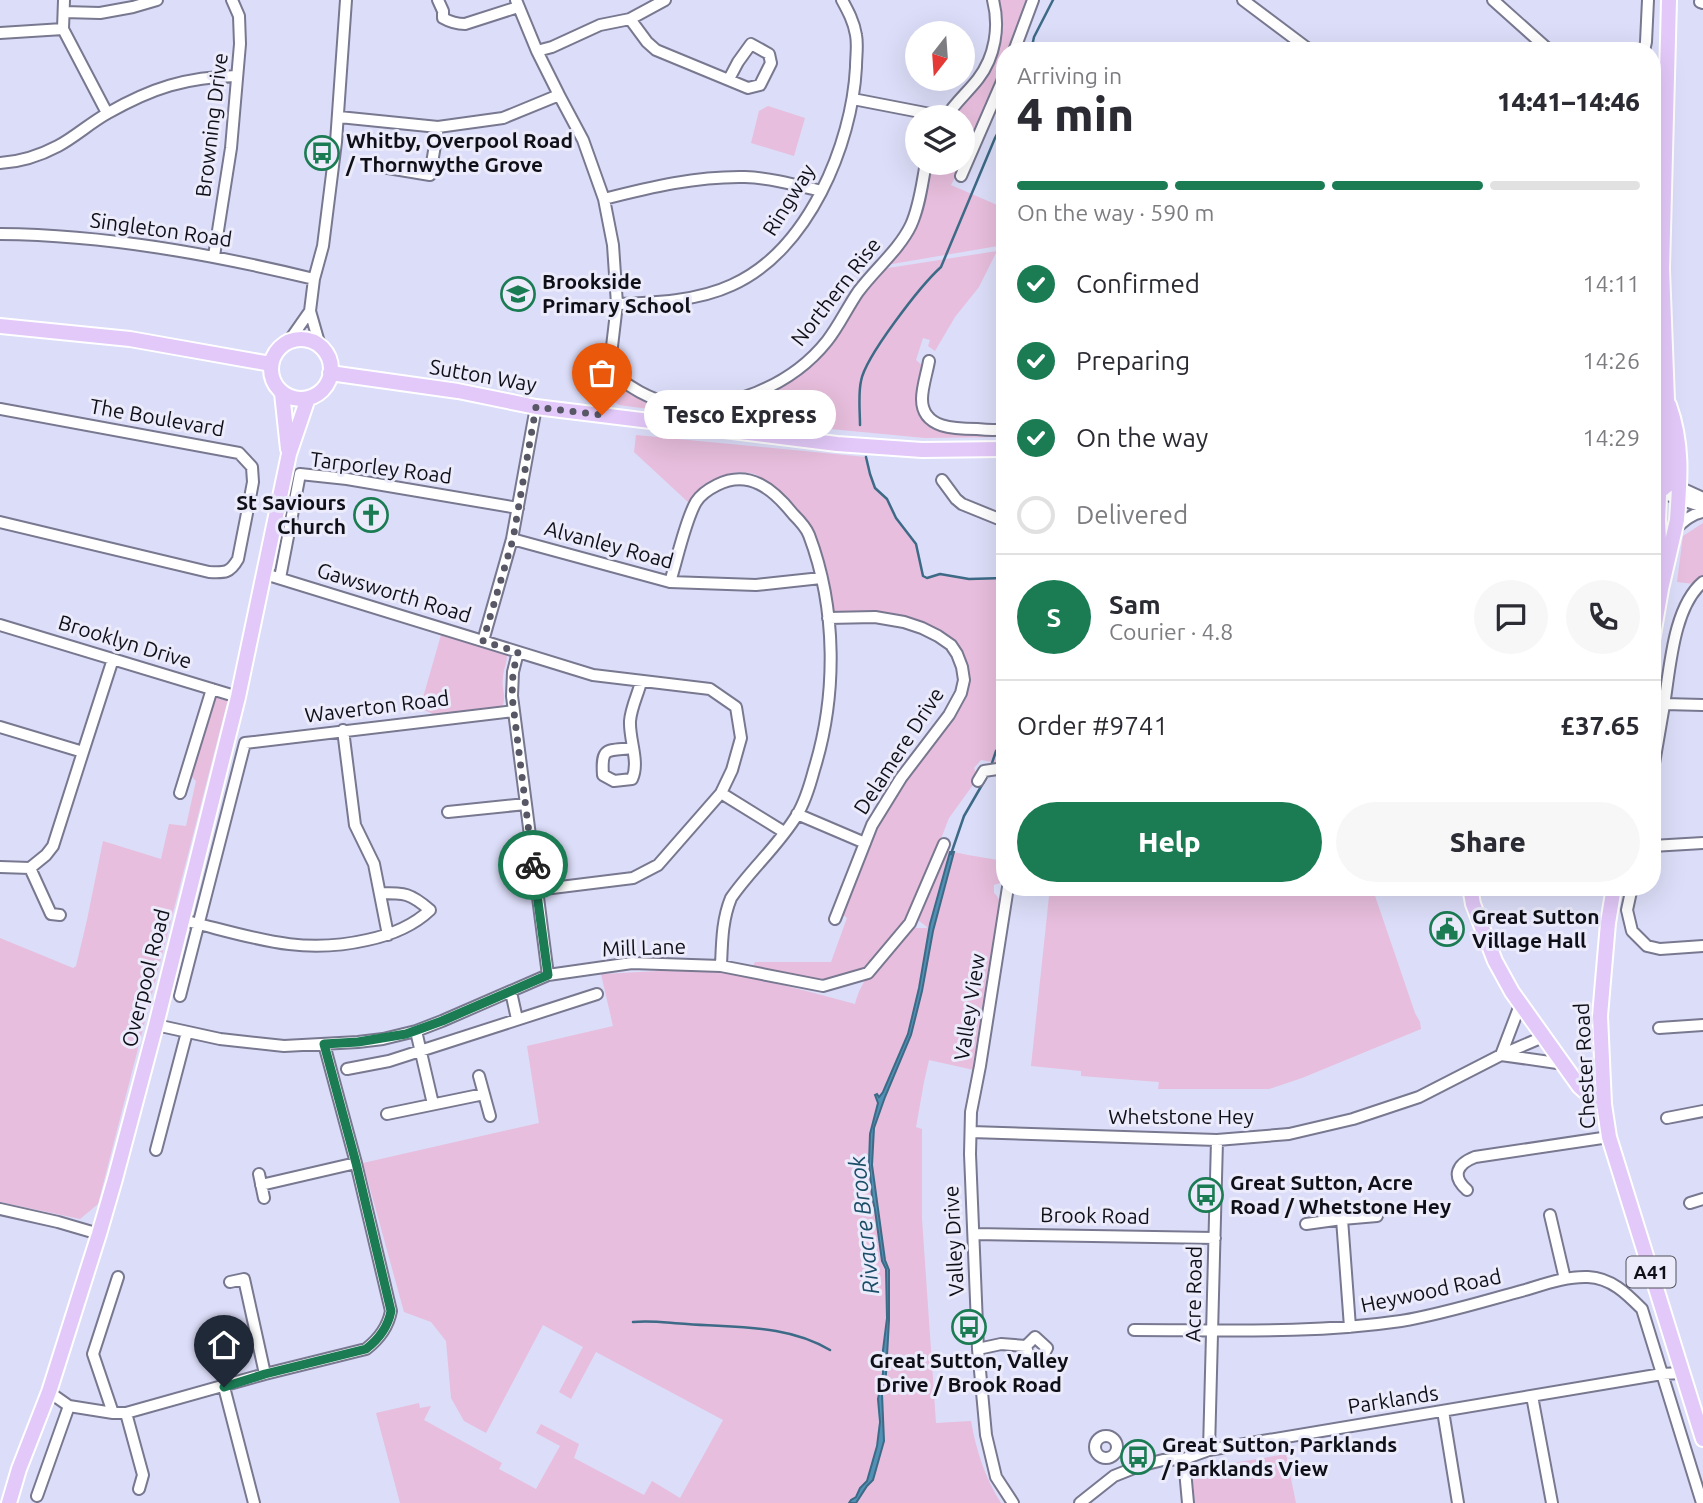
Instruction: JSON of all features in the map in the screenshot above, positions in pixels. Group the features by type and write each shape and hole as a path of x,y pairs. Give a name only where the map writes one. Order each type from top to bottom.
{"main road":[{"path":"1661,87 1669,0"},
{"path":"1661,216 1667,400 1661,431"},
{"path":"0,326 130,339 271,364"},
{"path":"310,340 327,354 330,364 327,383 321,391 308,398 298,399 282,393 271,375 274,354 289,341 310,340"},
{"name":"Sutton Way","path":"330,373 458,391 536,407 837,444 922,450 996,449"},
{"name":"Overpool Road","path":"282,393 289,454"},
{"name":"Overpool Road","path":"9,1503 19,1469 49,1392 99,1234 156,1025 238,698 289,454 308,398"},
{"path":"1661,506 1665,488 1680,462 1675,424 1667,400"},
{"path":"1661,589 1674,530 1665,488"},
{"path":"1472,896 1495,961 1520,1005 1579,1086 1604,1104"},
{"name":"Chester Road","path":"1612,896 1600,1016 1604,1104 1609,1137 1703,1439"}],"street":[{"path":"64,0 63,29 107,113"},
{"path":"64,12 100,13 133,8 157,0"},
{"name":"Browning Drive","path":"214,256 231,148 240,44 239,16 232,0"},
{"path":"320,346 310,311 314,279 323,246 339,117 346,0"},
{"path":"438,0 443,18 458,24 465,24 517,3 537,51 583,140 604,199 613,245 617,304 602,415"},
{"path":"537,51 600,25 630,19 665,0"},
{"name":"Ringway","path":"617,304 663,302 733,285 754,273 790,241 821,191 843,140 852,99 856,35 852,17 842,0"},
{"path":"954,105 985,70 991,55 997,21 993,0"},
{"path":"1017,42 1033,0"},
{"path":"1243,0 1299,42"},
{"path":"1493,0 1540,42"},
{"path":"1646,42 1648,0"},
{"path":"630,19 656,50 729,79"},
{"path":"0,33 63,29"},
{"path":"0,163 31,157 57,146 107,113 148,92 192,79 237,76"},
{"path":"961,176 996,95"},
{"path":"339,117 438,127 503,118 559,96"},
{"path":"852,99 905,109"},
{"path":"382,167 430,175 438,127"},
{"name":"Northern Rise","path":"609,372 641,393 670,403 696,405 747,397 784,379 826,342 867,279 904,236 915,214 924,175"},
{"path":"604,199 658,185 746,177 821,191"},
{"name":"Singleton Road","path":"0,234 73,237 159,247 214,256 314,279"},
{"path":"289,341 310,311"},
{"path":"929,361 922,400 931,420 953,429 996,429"},
{"path":"483,641 513,539 536,407"},
{"name":"The Boulevard","path":"0,410 239,453 252,467 253,482 238,559 232,569 222,573 0,522"},
{"name":"Tarporley Road","path":"280,578 300,474 519,508"},
{"path":"670,582 691,513 698,499 708,490 726,481 743,479 762,485 782,500 806,529 821,578 828,618 829,702 825,731 814,772 797,814 732,898 723,923 721,966"},
{"path":"942,480 962,504 996,518"},
{"path":"1665,488 1703,498"},
{"path":"1665,488 1703,510"},
{"path":"1674,530 1703,510"},
{"name":"Alvanley Road","path":"513,539 670,582 755,585 821,578"},
{"name":"Gawsworth Road","path":"265,574 593,674 710,689 736,707 741,738 732,770 721,793 669,855 648,871 625,879 536,890"},
{"path":"1661,722 1677,627 1697,587 1703,582"},
{"name":"Delamere Drive","path":"828,618 875,617 922,628 951,645 962,667 964,680 949,715 896,786 872,825 835,919"},
{"name":"Brooklyn Drive","path":"0,625 238,698"},
{"path":"518,652 513,672 512,696 548,975"},
{"path":"0,867 30,869 53,846 113,659"},
{"path":"633,748 630,721 641,682"},
{"path":"180,793 212,689"},
{"path":"1664,704 1703,705"},
{"name":"Waverton Road","path":"245,743 514,711"},
{"path":"0,727 83,752"},
{"path":"343,730 355,825 374,864 388,934"},
{"name":"Overpool Road","path":"180,996 245,743"},
{"path":"978,781 984,771 996,769"},
{"path":"721,793 784,832"},
{"path":"448,812 526,804"},
{"path":"797,814 865,843"},
{"path":"1661,845 1703,843"},
{"name":"Mill Lane","path":"156,1025 220,1039 285,1046 383,1039 442,1021 548,975 632,963 721,966 823,986 868,973 910,923 944,844"},
{"path":"30,869 53,916"},
{"path":"182,920 264,941 297,946 339,946 412,925 430,910 414,897 400,893 380,893"},
{"name":"Valley View","path":"971,1132 971,1112 981,1066 1007,896"},
{"path":"1630,896 1627,910 1632,931 1647,946 1660,949 1703,946"},
{"path":"510,992 517,1018"},
{"path":"347,1069 389,1061 597,994"},
{"path":"1520,1005 1501,1055 1564,1064"},
{"path":"1659,1028 1703,1025"},
{"path":"416,1031 433,1104"},
{"path":"156,1150 187,1032"},
{"name":"Whetstone Hey","path":"971,1132 1217,1140 1289,1134 1353,1119 1419,1097 1543,1037"},
{"path":"49,1392 69,1406 127,1413 366,1349 375,1342 389,1322 391,1311 324,1044"},
{"path":"479,1076 490,1116"},
{"path":"387,1114 484,1094"},
{"path":"1667,1118 1703,1111"},
{"name":"Valley Drive","path":"971,1132 978,1349 986,1435 996,1477 1013,1503"},
{"path":"1467,1190 1457,1178 1459,1167 1475,1157 1609,1137"},
{"name":"Acre Road","path":"1209,1450 1217,1140"},
{"path":"264,1198 260,1180 356,1163"},
{"path":"1690,1203 1703,1199"},
{"path":"0,1209 99,1234"},
{"path":"1550,1214 1565,1279"},
{"path":"1306,1224 1377,1216"},
{"path":"1342,1219 1350,1327"},
{"name":"Brook Road","path":"974,1234 1214,1238"},
{"path":"230,1282 256,1276"},
{"path":"113,1413 93,1354 118,1277"},
{"name":"Heywood Road","path":"1134,1330 1278,1331 1403,1321 1565,1279 1588,1277 1604,1280 1622,1290 1642,1308 1662,1374"},
{"path":"244,1279 265,1374"},
{"path":"978,1349 1001,1344 1026,1346"},
{"name":"Parklands","path":"1080,1503 1114,1476 1139,1466 1163,1460 1184,1459 1209,1450 1681,1373"},
{"path":"1662,1374 1702,1503"},
{"path":"224,1387 254,1503"},
{"path":"1532,1396 1552,1503"},
{"path":"37,1496 69,1406"},
{"path":"1443,1411 1458,1503"},
{"path":"127,1413 143,1475 139,1489"},
{"path":"1107,1458 1114,1476"},
{"path":"1184,1459 1188,1503"}],"shaded area":[{"path":"998,0 1026,0 1012,42 996,42 996,89 975,140 975,105 961,105 975,91 989,70"},
{"path":"768,106 805,118 794,156 751,143 759,111"},
{"path":"927,175 956,175 951,185 996,205 996,246 886,265 909,237"},
{"path":"996,251 979,287 955,317 935,351 928,346 930,340 923,338 916,360 923,366 921,411 925,421 943,431 969,434 996,432 996,437 925,438 715,418 619,405 609,398 624,388 695,409 789,379 882,269"},
{"path":"636,435 866,457 875,488 887,499 896,518 916,544 923,576 927,578 940,574 969,579 996,578 996,763 981,760 974,768 978,778 949,818 910,918 860,971 838,980 818,979 753,966 755,962 831,962 847,918 842,914 876,826 896,790 953,718 966,670 929,628 833,614 821,553 810,527 799,513 761,478 745,472 717,478 694,495 689,503 634,452"},
{"path":"1703,523 1703,576 1694,584 1677,582 1683,536"},
{"path":"441,635 507,655 502,707 433,714 420,708"},
{"path":"213,690 229,695 98,1204 80,1219 0,1202 0,938 73,968 76,966 103,841 161,859 169,824 186,826 196,781 188,773"},
{"path":"944,850 950,852 930,924 908,1034 883,1092 879,1098 876,1095 878,1103 870,1134 872,1196 882,1261 886,1269 887,1318 878,1399 879,1433 869,1476 858,1494 849,1503 400,1503 376,1413 419,1403 420,1408 431,1406 424,1420 502,1463 499,1469 536,1489 560,1446 536,1433 541,1424 579,1444 574,1458 644,1495 652,1481 680,1498 723,1420 596,1352 571,1399 559,1392 583,1347 543,1325 486,1433 464,1421 451,1398 446,1341 431,1322 404,1312 363,1163 539,1123 527,1046 613,1026 601,974 714,972 777,984 855,1004 864,982 886,954 912,928 927,928 918,920"},
{"path":"954,852 996,860 994,893 999,901 1000,917 994,936 985,1013 982,1016 974,1070 929,1060 916,1127 922,1129 922,1219 936,1423 971,1421 982,1464 1001,1503 856,1503 871,1483 882,1450 882,1394 889,1321 889,1270 885,1260 872,1165 874,1128 911,1035 933,931"},
{"path":"1049,896 1375,896 1421,1029 1269,1089 1158,1089 1159,1082 1081,1076 1081,1071 1031,1066"},
{"path":"1286,1454 1296,1503 1195,1503 1192,1470"}],"water":[{"path":"950,852 954,852 933,931 911,1035 874,1128 872,1165 885,1260 889,1270 886,1374 882,1394 884,1441 873,1480 856,1503 849,1503 867,1481 877,1446 880,1422 878,1399 887,1318 886,1269 882,1261 869,1163 870,1134 878,1103 875,1095 879,1097 883,1092 908,1034 930,924"}],"waterway":[{"path":"1033,42 1053,0"},
{"path":"860,425 860,392 865,370 895,322 941,267 996,136"},
{"path":"866,457 875,488 887,499 896,518 916,544 923,576 927,578 940,574 969,579 996,578"},
{"path":"991,766 996,751"},
{"name":"Rivacre Brook","path":"951,854 964,816 986,778"},
{"path":"633,1322 653,1321 779,1331 830,1350"}],"way so far":[{"path":"533,865 512,696 513,672 518,652 483,641 513,539 536,407 602,415"}],"place":[{"name":"Whitby, Overpool Road / Thornwythe Grove","path":"322,153"},
{"name":"Brookside Primary School","path":"518,294"},
{"name":"Tesco Express","path":"602,415"},
{"name":"St Saviours Church","path":"371,515"},
{"name":"Great Sutton Village Hall","path":"1447,929"},
{"name":"Great Sutton, Acre Road / Whetstone Hey","path":"1206,1195"},
{"name":"Great Sutton, Valley Drive / Brook Road","path":"969,1327"},
{"name":"Great Sutton, Parklands / Parklands View","path":"1138,1457"}],"route":[{"path":"224,1387 366,1349 375,1342 389,1322 391,1311 324,1044 383,1039 406,1034 548,975 533,865"}]}
